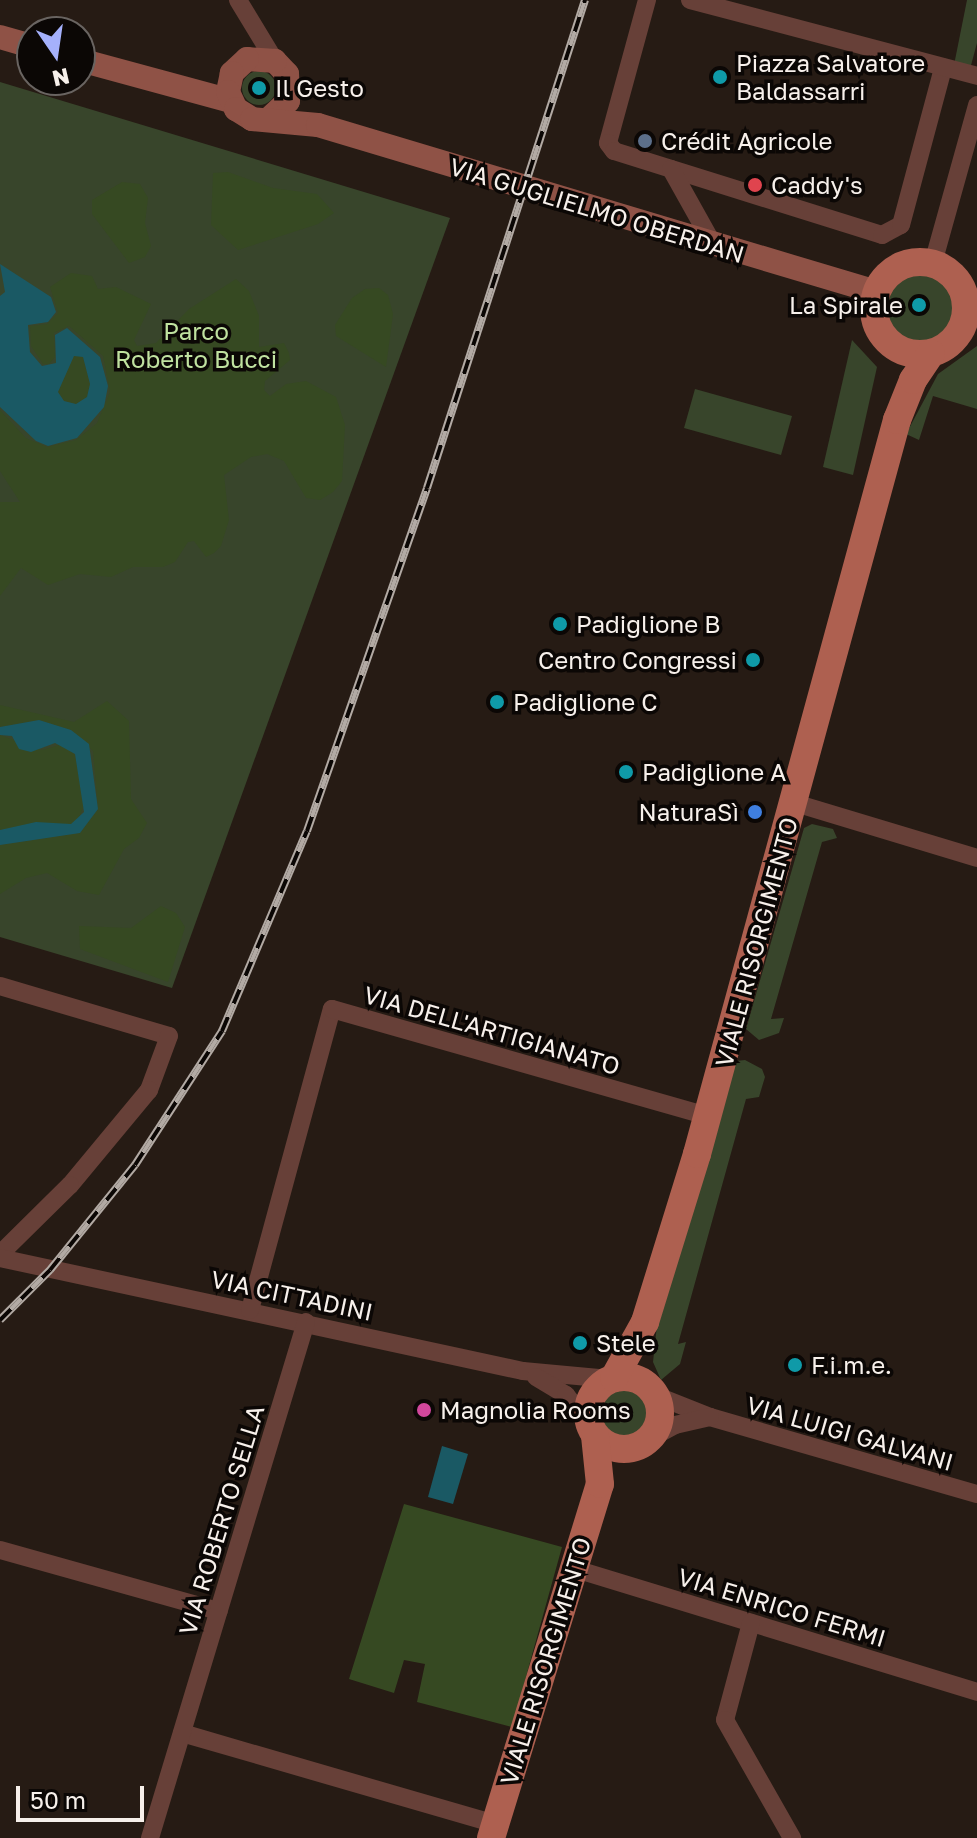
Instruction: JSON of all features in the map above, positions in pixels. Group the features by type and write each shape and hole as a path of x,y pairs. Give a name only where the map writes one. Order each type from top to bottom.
{"main road":[{"path":"230,92 254,49 275,61 290,83 280,109"},
{"name":"VIA GUGLIELMO OBERDAN","path":"96,64 194,92 230,92 243,115 280,109 318,125 876,292"},
{"path":"933,263 954,276 971,301 969,328 931,353 893,346 875,322 876,292 883,280 905,264 933,263"},
{"name":"VIALE RISORGIMENTO","path":"893,346 900,386 897,420"},
{"name":"VIALE RISORGIMENTO","path":"612,1379 645,1322 708,1116 897,420 913,380 931,353"},
{"name":"VIALE RISORGIMENTO","path":"645,1322 652,1391"},
{"path":"612,1379 635,1379 652,1391 659,1422 641,1444 612,1448 592,1430 591,1397 612,1379"},
{"name":"VIALE RISORGIMENTO","path":"493,1831 600,1484 592,1430"},
{"name":"VIALE RISORGIMENTO","path":"600,1484 641,1444"}],"street":[{"path":"238,0 254,49"},
{"path":"647,0 608,143 614,151 882,235 901,225 943,68"},
{"path":"690,0 977,76"},
{"path":"933,263 977,105"},
{"path":"671,169 713,244"},
{"path":"795,803 977,858"},
{"path":"0,986 169,1036 149,1090 70,1185 0,1256"},
{"name":"VIA DELL'ARTIGIANATO","path":"250,1310 332,1009 708,1116"},
{"name":"VIA CITTADINI","path":"0,1256 50,1270 250,1310 523,1371 612,1379"},
{"name":"VIA ROBERTO SELLA","path":"150,1838 306,1322"},
{"name":"VIA CITTADINI","path":"523,1371 566,1395 592,1430"},
{"name":"VIA LUIGI GALVANI","path":"652,1391 710,1417 977,1494"},
{"name":"VIA LUIGI GALVANI","path":"641,1444 675,1425 710,1417"},
{"path":"0,1550 219,1611"},
{"name":"VIA ENRICO FERMI","path":"572,1568 977,1692"},
{"path":"751,1623 725,1720 792,1838"},
{"path":"182,1733 493,1831"}],"green space":[{"path":"967,0 977,0 977,43 970,69 954,65"},
{"path":"259,71 271,76 276,88 271,100 259,105 247,100 242,88 247,76"},
{"name":"Parco Roberto Bucci","path":"0,82 16,87 16,96 46,96 450,218 172,988 0,937"},
{"path":"228,172 273,188 317,194 334,213 318,224 238,250 211,225 213,173"},
{"path":"122,182 140,184 148,198 145,223 151,246 145,257 129,263 92,214 92,200"},
{"path":"71,273 92,276 98,289 116,287 151,304 134,340 137,346 156,343 189,309 236,279 249,291 259,316 259,347 284,343 289,353 290,360 265,381 264,390 270,396 286,384 306,381 336,397 345,425 342,481 333,492 320,500 306,498 284,461 267,454 251,457 224,475 229,520 221,546 214,553 206,557 194,541 188,542 175,562 163,567 133,567 111,577 80,574 48,585 21,568 0,596 0,502 20,502 0,471 0,410 26,438 47,447 76,440 97,423 110,392 103,356 69,326 54,333 55,357 49,364 43,364 31,346 30,326 47,324 58,313 50,287"},
{"path":"920,275 944,285 954,309 944,333 920,343 896,333 886,309 896,285"},
{"path":"379,288 388,295 393,314 386,367 336,336 335,325 352,298 365,289"},
{"path":"852,340 877,367 853,475 823,467"},
{"path":"977,346 977,409 933,396 919,440 906,434 938,374"},
{"path":"74,355 83,357 90,384 87,397 76,404 64,401 58,392"},
{"path":"695,389 792,416 781,455 684,428"},
{"path":"107,701 129,721 131,799 147,823 139,838 124,849 99,895 77,891 47,873 26,878 0,894 0,845 80,833 98,809 93,751 71,730 39,720 0,727 0,705 74,722"},
{"path":"0,735 42,750 63,744 75,755 84,805 79,818 71,824 0,830"},
{"path":"812,824 833,829 837,838 822,842 771,1019 784,1018 779,1033 759,1040 746,1029 804,828"},
{"path":"161,906 176,913 185,927 168,982 80,949 79,926 131,928"},
{"path":"745,1060 762,1069 765,1077 759,1097 746,1099 678,1344 686,1342 680,1364 661,1380 653,1362 657,1325 736,1061"},
{"path":"624,1386 643,1394 651,1413 643,1432 624,1440 605,1432 597,1413 605,1394"},
{"path":"404,1504 562,1547 512,1727 417,1702 425,1664 404,1660 394,1693 349,1679"}],"water":[{"path":"0,264 51,297 56,312 48,322 28,325 30,352 42,366 56,363 55,335 67,328 100,357 108,386 104,407 77,438 48,446 36,441 0,407 0,296 5,292","holes":["74,356 83,357 90,384 87,397 76,404 64,401 58,392"]},
{"path":"39,720 71,730 89,744 98,809 80,833 0,845 0,830 36,822 71,824 84,812 75,754 55,743 31,752 19,749 12,736 0,735 0,727"},
{"path":"442,1446 468,1454 453,1504 428,1497"}],"railway":[{"path":"0,1320 50,1270 135,1165 222,1031 307,831 427,488 585,0"}],"place":[{"name":"Piazza Salvatore Baldassarri","path":"720,77"},
{"name":"Il Gesto","path":"259,88"},
{"name":"Crédit Agricole","path":"645,141"},
{"name":"Caddy's","path":"755,185"},
{"name":"La Spirale","path":"919,305"},
{"name":"Padiglione B","path":"560,624"},
{"name":"Centro Congressi","path":"753,660"},
{"name":"Padiglione C","path":"497,702"},
{"name":"Padiglione A","path":"626,772"},
{"name":"NaturaSì","path":"755,812"},
{"name":"Stele","path":"580,1343"},
{"name":"F.i.m.e.","path":"795,1365"},
{"name":"Magnolia Rooms","path":"424,1410"}]}
